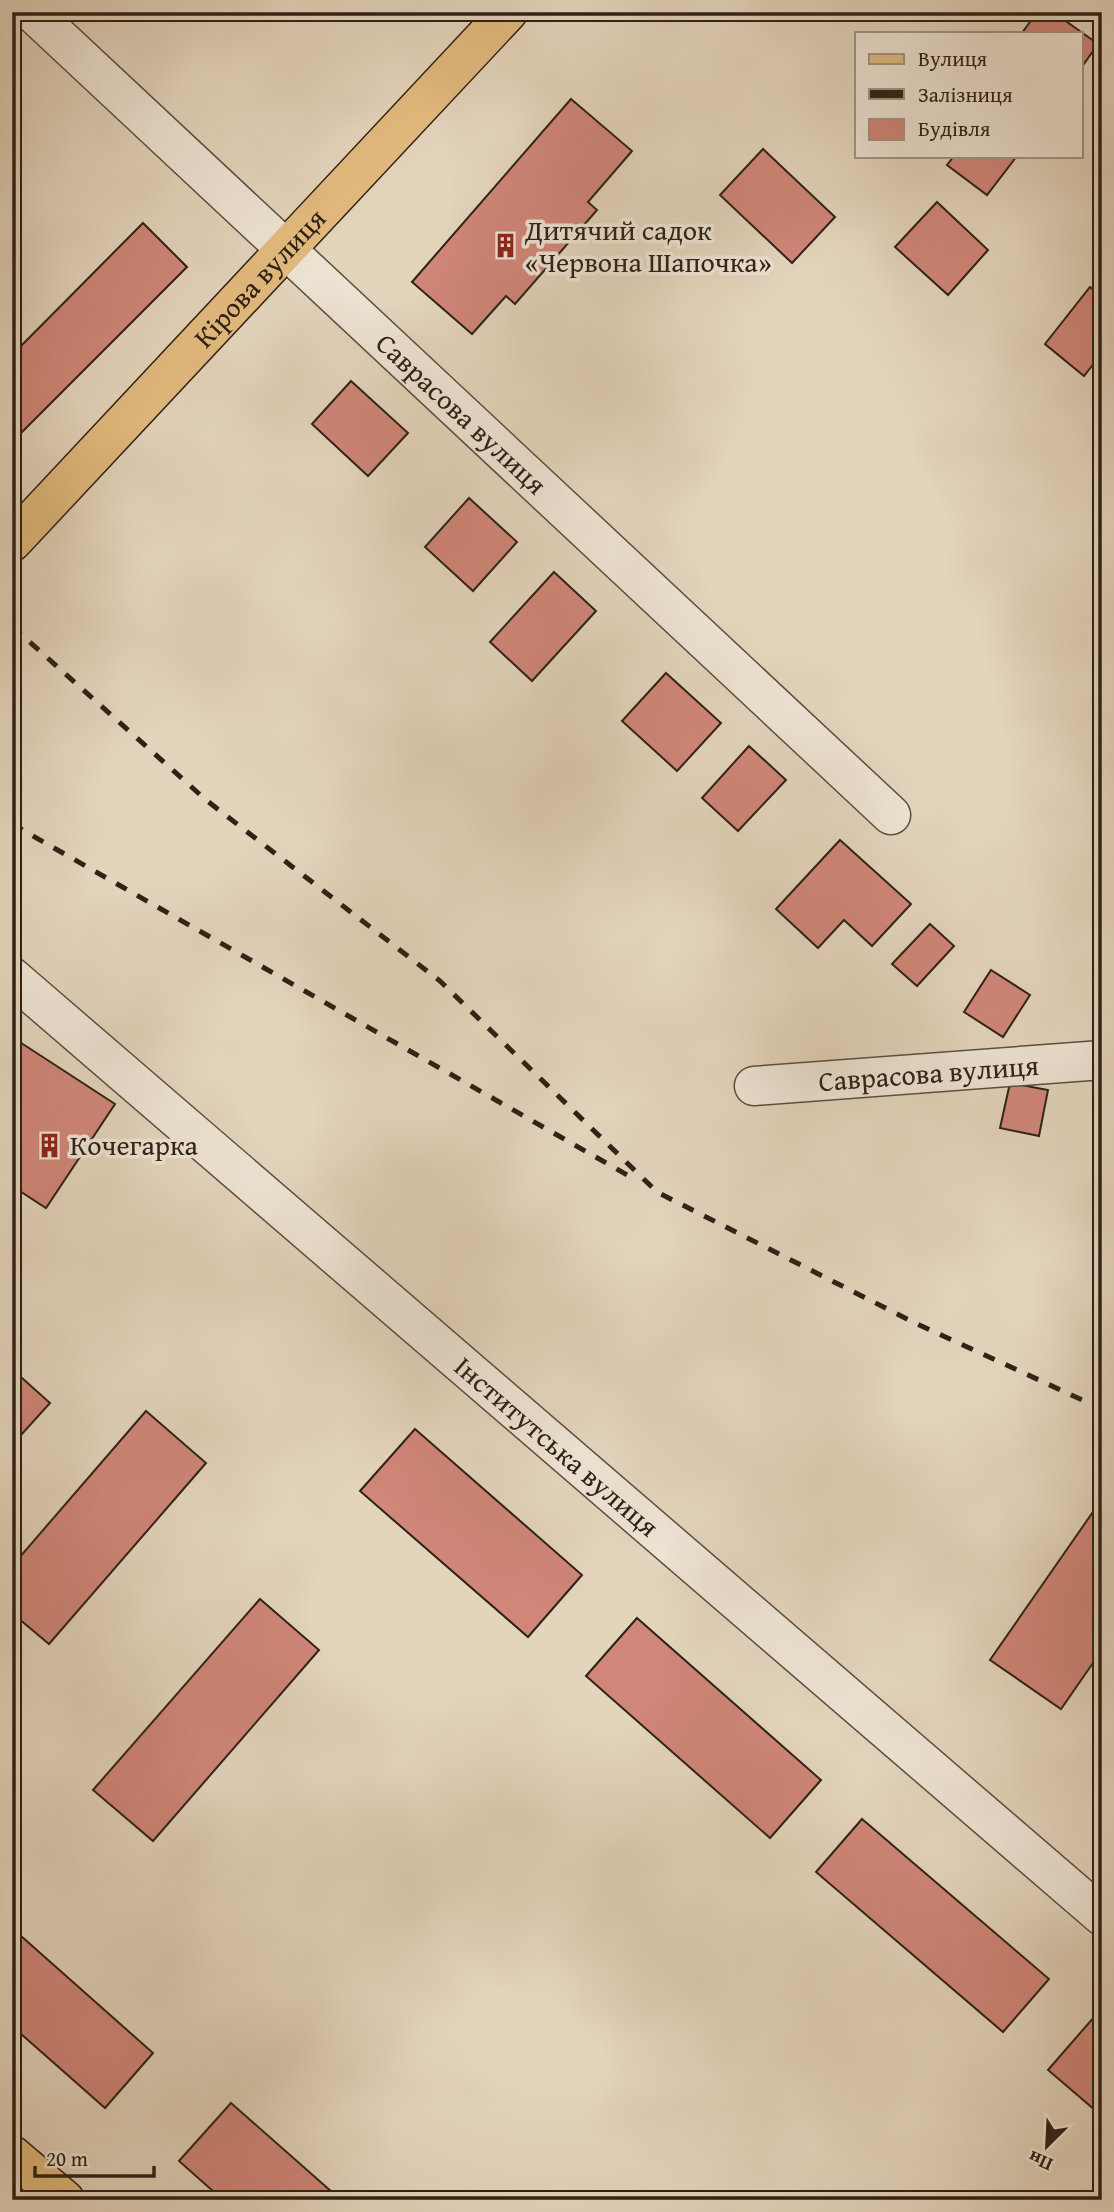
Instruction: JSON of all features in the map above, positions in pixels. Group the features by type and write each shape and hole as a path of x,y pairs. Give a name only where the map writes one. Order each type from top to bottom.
{"main road":[{"name":"Кірова вулиця","path":"12,542 508,12"},
{"path":"12,2155 65,2200"}],"street":[{"name":"Саврасова вулиця","path":"32,12 891,815"},
{"name":"Інститутська вулиця","path":"12,977 1102,1916"},
{"name":"Саврасова вулиця","path":"754,1086 1102,1060"}],"building":[{"path":"1037,12 1053,12 1081,32 1023,32"},
{"path":"1082,33 1098,44 1082,67"},
{"name":"Дитячий садок «Червона Шапочка»","path":"571,99 632,151 588,202 597,210 515,304 506,296 472,334 412,282"},
{"path":"763,149 835,217 792,263 720,195"},
{"path":"952,158 1015,158 987,195 947,165"},
{"path":"937,202 988,250 948,295 895,247"},
{"path":"143,223 187,267 12,442 12,355"},
{"path":"1090,287 1102,297 1102,353 1084,376 1045,344"},
{"path":"351,381 408,433 368,476 312,424"},
{"path":"469,498 517,542 473,591 425,547"},
{"path":"554,572 596,611 532,681 490,642"},
{"path":"666,673 721,723 677,771 622,721"},
{"path":"749,746 786,780 738,831 702,798"},
{"path":"840,840 911,904 872,946 844,920 818,948 776,909"},
{"path":"930,924 954,946 917,986 892,964"},
{"path":"991,970 1030,995 1003,1037 964,1012"},
{"name":"Кочегарка","path":"12,1037 115,1104 46,1208 12,1186"},
{"path":"1010,1083 1048,1090 1039,1136 1000,1128"},
{"path":"12,1369 50,1403 12,1445"},
{"path":"146,1411 206,1463 49,1644 12,1613 12,1566"},
{"path":"415,1429 582,1575 528,1637 360,1491"},
{"path":"1095,1509 1102,1514 1102,1650 1061,1709 990,1660"},
{"path":"260,1599 319,1650 153,1841 93,1790"},
{"path":"637,1618 821,1780 770,1838 586,1676"},
{"path":"862,1819 1049,1979 1003,2032 816,1872"},
{"path":"12,1928 153,2053 105,2108 12,2026"},
{"path":"1094,2017 1102,2023 1102,2116 1048,2070"},
{"path":"231,2103 341,2200 223,2200 179,2161"}],"railway":[{"path":"12,626 206,800 440,981 657,1192 913,1322 1102,1409"},
{"path":"12,824 636,1180"}],"place":[{"name":"Дитячий садок «Червона Шапочка»","path":"505,246"},
{"name":"Кочегарка","path":"50,1145"}]}
